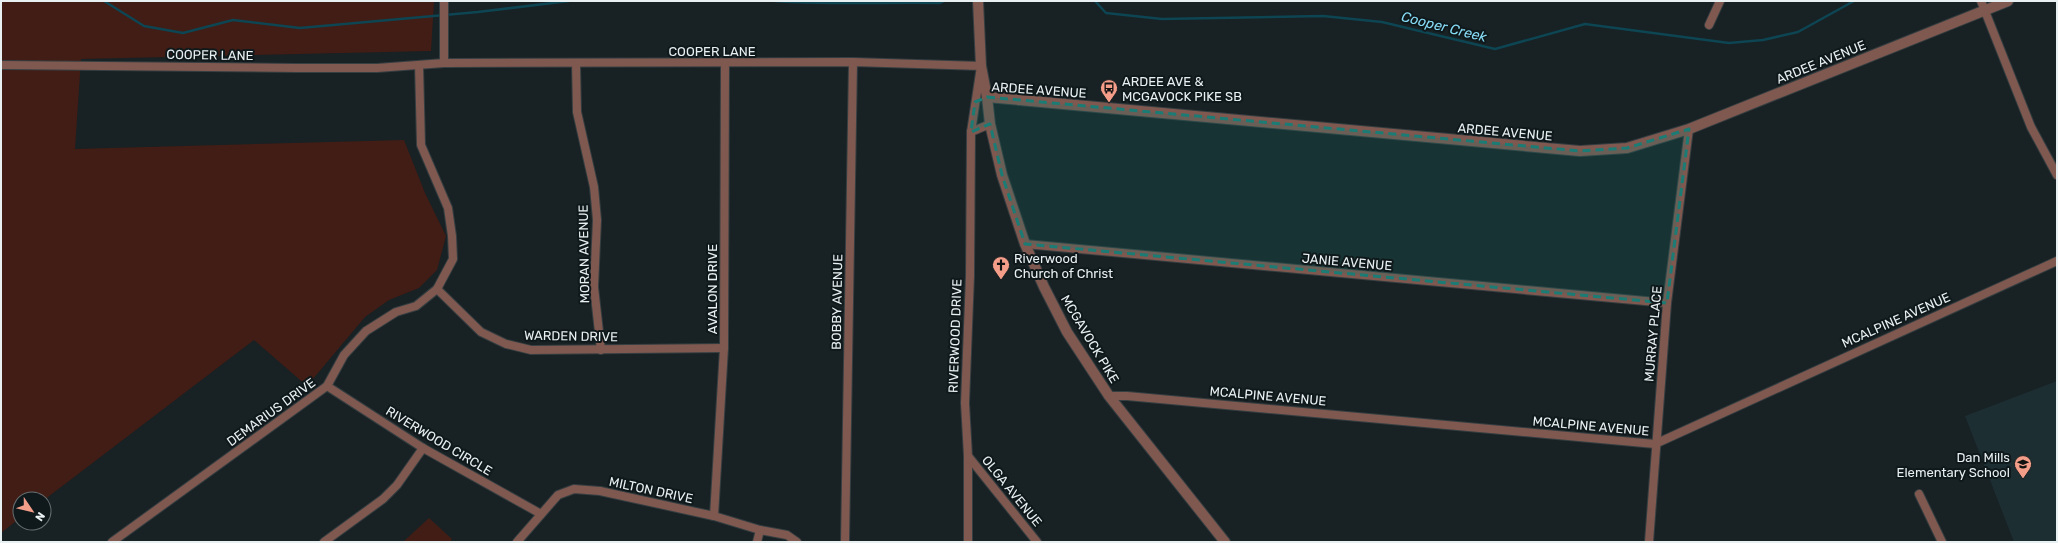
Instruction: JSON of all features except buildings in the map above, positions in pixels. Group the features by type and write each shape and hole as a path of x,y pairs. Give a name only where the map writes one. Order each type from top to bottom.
{"street":[{"path":"444,1 444,63"},
{"name":"MCGAVOCK PIKE","path":"978,1 981,66 990,124 1002,175 1025,244 1067,332 1109,396 1225,542"},
{"path":"1709,25 1720,1"},
{"name":"ARDEE AVENUE","path":"975,102 987,97 1580,151 1626,148 1689,129 1982,6 2008,1"},
{"path":"1982,6 2031,127 2057,175"},
{"name":"COOPER LANE","path":"1,65 377,68 444,63 854,62 981,66"},
{"name":"BOBBY AVENUE","path":"845,542 854,62"},
{"name":"MORAN AVENUE","path":"576,63 577,112 594,187 597,220 594,287 601,350"},
{"name":"AVALON DRIVE","path":"714,516 724,348 724,63"},
{"name":"DEMARIUS DRIVE","path":"112,542 327,386 344,355 366,331 396,312 416,306 437,289 453,259 452,236 448,208 421,145 419,65"},
{"name":"RIVERWOOD DRIVE","path":"968,542 968,456 965,403 970,276 971,132 981,66"},
{"path":"971,132 990,124"},
{"name":"MURRAY PLACE","path":"1649,542 1667,303 1689,129"},
{"name":"JANIE AVENUE","path":"1025,244 1667,303"},
{"name":"MCALPINE AVENUE","path":"1109,396 1127,396 1377,417 1656,444 2057,261"},
{"name":"WARDEN DRIVE","path":"437,289 481,332 506,344 531,350 724,348"},
{"name":"RIVERWOOD CIRCLE","path":"327,386 423,448 541,514"},
{"path":"324,542 383,499 397,485 423,448"},
{"name":"OLGA AVENUE","path":"968,456 1037,542"},
{"name":"MILTON DRIVE","path":"518,542 558,495 574,489 600,491 714,516 760,530 787,535 797,542"},
{"path":"1919,494 1942,542"},
{"path":"757,542 760,530"}],"highlighted area":[{"path":"987,97 1580,151 1627,148 1689,129 1667,303 1025,244 1002,175 990,124 971,132 975,102"}],"shaded area":[{"path":"1,1 434,1 431,51 81,59 75,149 404,140 425,193 446,236 437,270 419,288 389,300 365,317 307,386 254,340 52,494 52,491 12,491 12,524 1,533"},
{"name":"Dan Mills Elementary School","path":"2057,381 2057,542 2014,542 1965,416"},
{"path":"429,518 452,539 450,542 403,542"}],"waterway":[{"name":"Cooper Creek","path":"104,1 144,26 183,33 233,20 300,28 478,12 569,1"},
{"name":"Cooper Creek","path":"775,1 837,3 940,3 944,1"},
{"name":"Cooper Creek","path":"1095,1 1106,13 1162,19 1323,16 1382,22 1495,49 1585,24 1729,43 1763,40 1798,32 1854,1"}],"place":[{"name":"ARDEE AVE & MCGAVOCK PIKE SB","path":"1109,103"},
{"name":"Riverwood Church of Christ","path":"1001,280"},
{"name":"Dan Mills Elementary School","path":"2023,479"}]}
